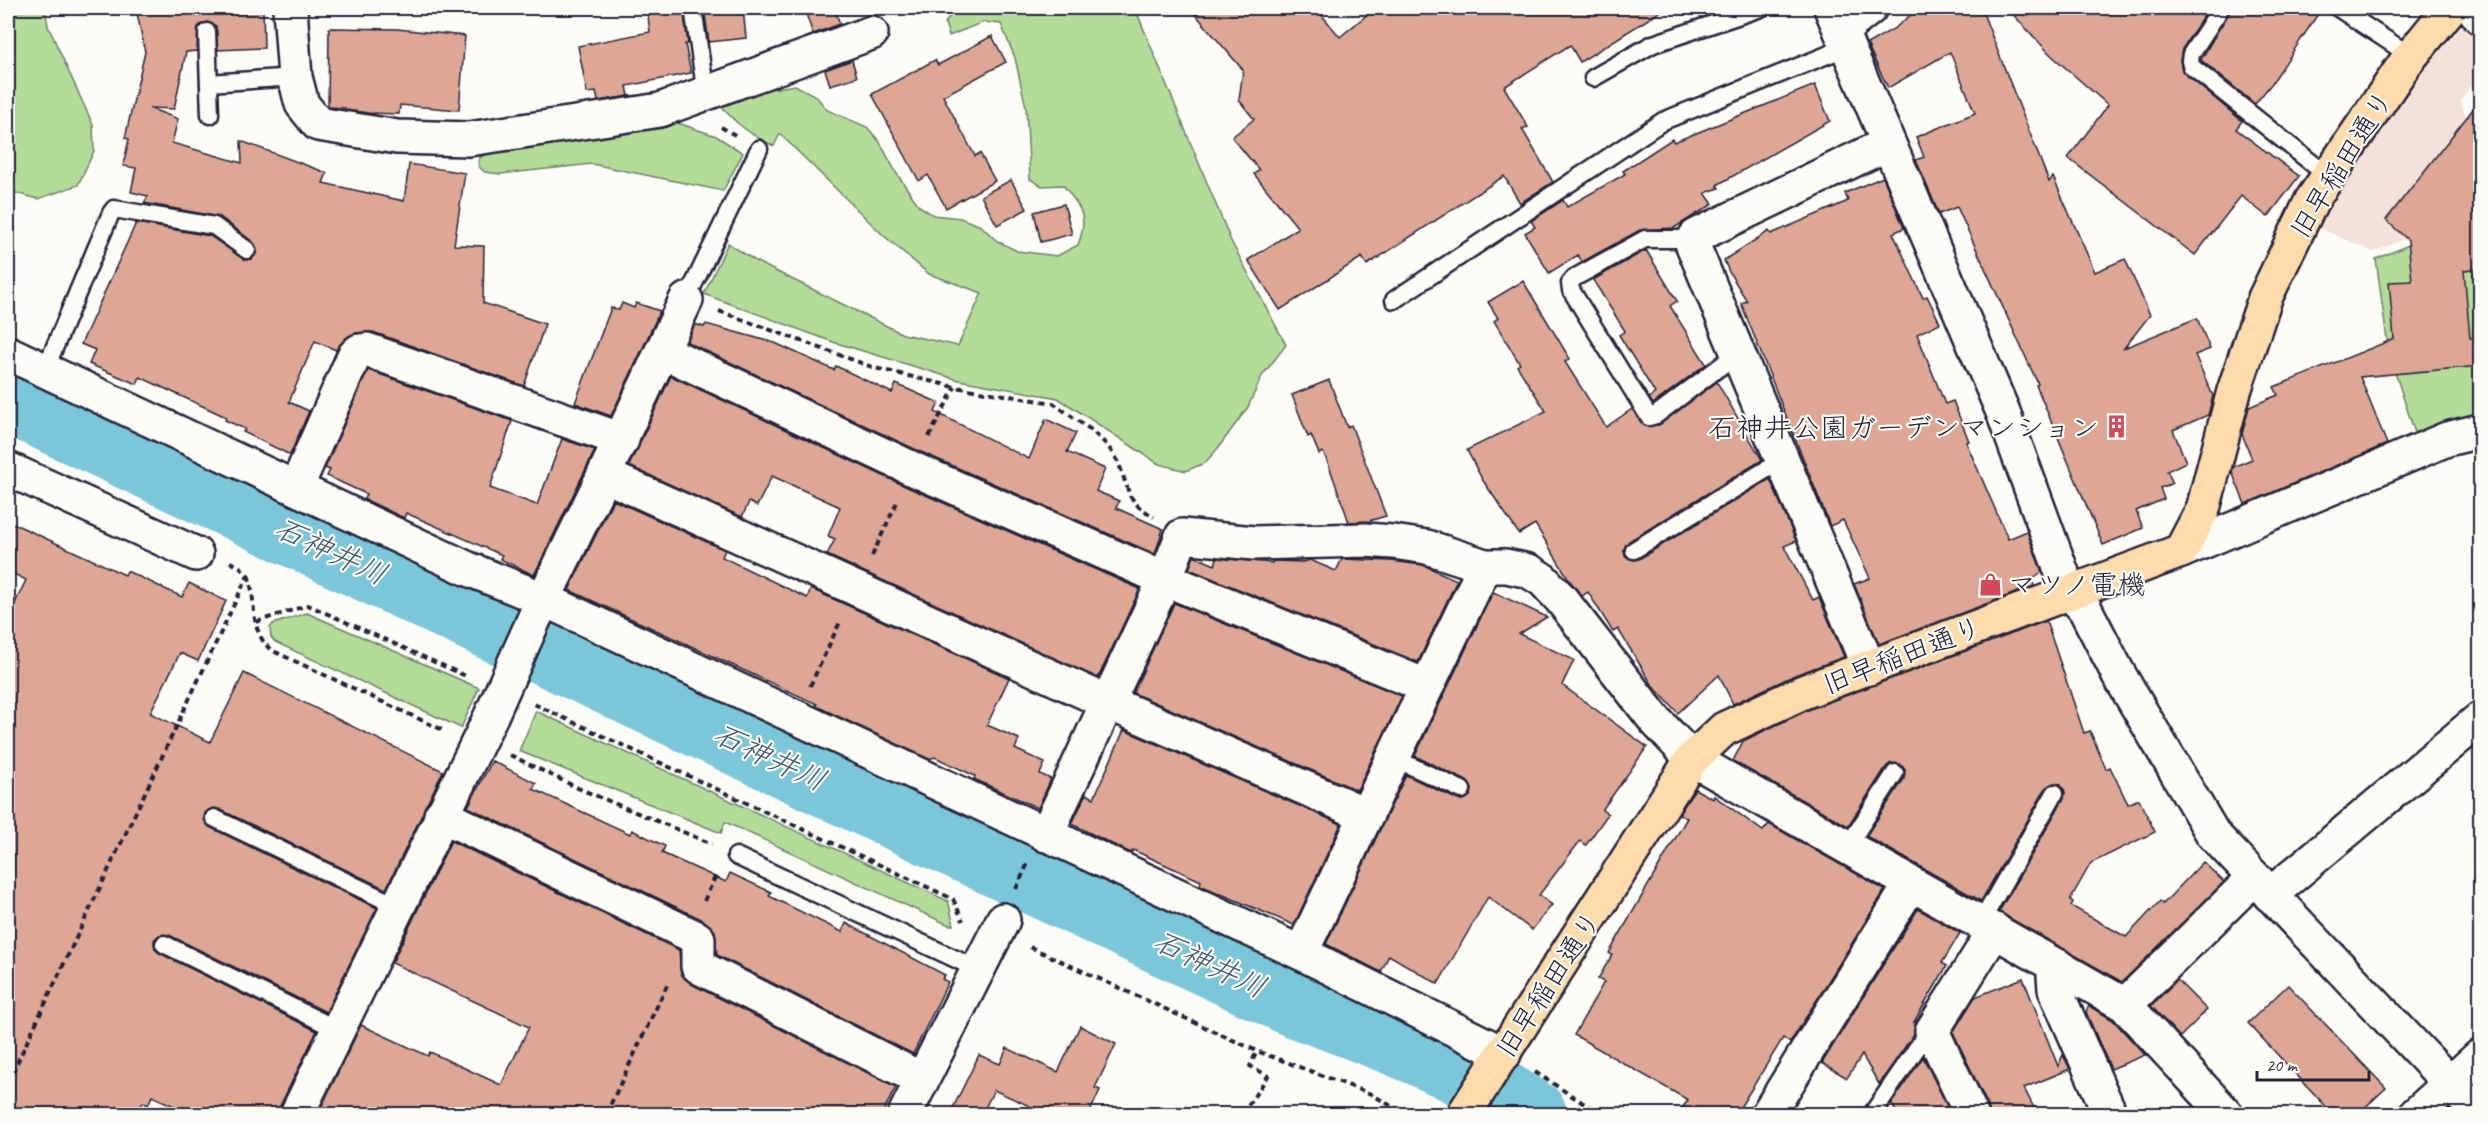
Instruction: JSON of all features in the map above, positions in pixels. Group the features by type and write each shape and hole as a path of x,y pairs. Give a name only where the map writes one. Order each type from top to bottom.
{"main road":[{"name":"旧早稲田通り","path":"1464,1114 1692,759 1724,729 1803,692 2181,551 2203,509 2234,391 2265,298 2312,200 2411,56 2450,8"}],"street":[{"path":"290,8 295,76 302,104 318,124 397,137 469,139 660,110 871,33"},
{"path":"1870,8 1840,28 2002,412 2069,592 2085,609 2118,673 2213,834 2448,1084 2479,1114"},
{"path":"2474,8 2481,17"},
{"path":"1869,668 1737,354 1692,239 1887,144"},
{"path":"297,1114 491,716 539,608 622,440 686,300"},
{"path":"296,488 354,356 359,351 367,351 622,440"},
{"path":"662,351 913,469 1165,579 1426,686"},
{"path":"8,352 466,568 539,608 796,716 1301,953 1501,1059"},
{"path":"2181,551 2447,439 2481,431"},
{"path":"8,469 196,554"},
{"path":"604,476 1107,702 1367,815"},
{"path":"1046,835 1165,579 1182,536 1254,543 1356,540 1427,547 1485,566 1506,566 1528,571 1543,580 1592,637 1655,720 1692,759 2125,1005 2226,1114"},
{"path":"1301,953 1485,566"},
{"path":"2125,1005 2262,886 2481,719"},
{"path":"441,815 690,934 698,939 698,966 701,969 921,1079"},
{"path":"1768,1114 1911,884"},
{"path":"905,1114 1003,920"},
{"path":"1971,1114 1932,1031 1988,926"},
{"path":"2058,966 2054,976 2055,989 2110,1114"},
{"path":"2416,1114 2481,1056"}],"lane":[{"path":"693,8 706,94"},
{"path":"1593,78 1653,44 1761,8"},
{"path":"2221,8 2192,54 2190,61 2192,67 2328,176"},
{"path":"2338,8 2411,56"},
{"path":"1394,300 1663,122 1840,28"},
{"path":"207,32 210,114"},
{"path":"209,83 295,76"},
{"path":"686,300 759,149"},
{"path":"45,370 114,210 214,226 247,250"},
{"path":"1692,239 1654,238 1636,242 1574,278 1570,283 1571,290 1649,417 1656,415 1737,354"},
{"path":"1634,550 1782,460"},
{"path":"1394,758 1462,790"},
{"path":"1847,847 1895,773"},
{"path":"1988,926 2055,794"},
{"path":"214,818 397,906"},
{"path":"736,856 977,969"},
{"path":"164,944 338,1030"},
{"path":"1872,1114 1921,1042 1932,1031"}],"path":[{"path":"686,300 875,368 955,387 1053,403 1092,430 1107,445 1118,461 1130,496 1138,507 1182,536"},
{"path":"796,716 913,469 955,387"},
{"path":"8,1082 243,588"},
{"path":"256,622 308,605 474,679"},
{"path":"529,701 954,899 964,927"},
{"path":"606,1114 717,871"},
{"path":"1242,1114 1268,1076 1250,1066 1257,1051"},
{"path":"1501,1059 1600,1114"}],"shaded area":[{"path":"2458,25 2475,27 2480,35 2480,80 2468,88 2461,102 2480,160 2480,233 2403,240 2373,252 2317,227 2390,112"}],"green space":[{"path":"8,8 45,8 48,26 93,125 94,151 78,185 38,199 8,191"},
{"path":"955,8 1135,8 1231,241 1286,345 1262,376 1248,407 1205,463 1186,471 1159,464 1058,398 959,380 833,342 704,294 728,243 757,262 903,334 958,346 982,293 929,274 883,235 780,134 774,146 744,128 720,105 748,93 795,85 816,96 827,110 867,127 879,141 897,174 919,206 933,215 960,218 981,226 997,241 1017,251 1057,256 1078,245 1083,227 1079,206 1063,185 1042,186 1030,179 1026,107 1015,58 1001,24 983,22 949,36 945,23"},
{"path":"672,121 716,136 743,153 723,191 592,164 500,174 485,172 479,167 479,158 491,151"},
{"path":"2480,235 2480,425 2417,439 2389,354 2376,259 2411,244"},
{"path":"307,613 479,688 461,728 275,642 271,637 270,628 273,624"},
{"path":"536,711 948,901 954,925 949,925 725,822 721,833 519,751"}],"building":[{"path":"136,8 263,8 264,48 218,50 216,26 207,22 198,27 197,51 186,52 174,109 149,108 178,119 172,143 242,163 241,141 327,173 323,183 404,201 409,164 465,173 454,245 484,246 483,303 545,324 524,386 373,332 356,333 346,338 336,350 315,341 289,402 309,411 290,455 243,432 245,429 225,420 226,417 140,377 137,384 89,364 95,350 81,344 136,223 210,236 245,260 252,259 257,252 253,242 220,217 144,203 148,196 131,192 136,168 123,166 129,139 125,138 145,52"},
{"path":"647,8 683,8 688,44 685,44 691,73 627,86 629,96 598,101 596,92 587,93 578,46 650,32"},
{"path":"704,8 743,8 746,38 709,42"},
{"path":"804,8 834,8 840,24 813,34"},
{"path":"1190,8 1316,8 1340,37 1375,8 1666,8 1580,62 1570,45 1504,87 1528,127 1522,129 1553,182 1520,203 1504,176 1367,265 1362,257 1280,310 1248,260 1298,228 1254,174 1259,170 1232,137 1254,119 1239,100 1243,70"},
{"path":"1919,8 1981,8 2049,182 2053,177 2095,272 2125,259 2150,315 2124,348 2197,318 2210,349 2195,355 2213,396 2208,415 2173,430 2186,462 2167,471 2173,483 2160,488 2164,499 2136,511 2143,528 2103,545 2036,385 2038,384 1957,207 1939,214 1916,160 1924,157 1916,137 1975,113 1950,52 1888,88 1867,44 1895,28"},
{"path":"2007,8 2209,8 2182,49 2180,60 2182,71 2242,121 2236,129 2299,176 2268,217 2241,196 2195,255 2068,158 2108,105 2051,55"},
{"path":"2231,8 2322,8 2272,83 2255,104 2201,60"},
{"path":"329,28 397,29 465,36 459,110 400,105 399,114 368,113 328,107"},
{"path":"992,36 1006,62 943,96 975,156 980,153 995,181 946,208 928,175 919,181 872,94 935,60 938,65"},
{"path":"852,60 857,77 830,85 825,70"},
{"path":"1815,85 1830,121 1717,185 1719,188 1705,193 1713,204 1674,228 1640,230 1582,262 1578,255 1549,273 1525,233 1535,227 1531,221 1563,200 1567,207 1625,174 1623,171 1672,139 1674,142"},
{"path":"2481,99 2481,268 2464,270 2470,338 2479,337 2481,366 2360,377 2387,444 2245,504 2232,472 2233,467 2252,459 2242,434 2249,407 2278,395 2274,387 2394,339 2389,282 2412,281 2408,240 2386,220"},
{"path":"1883,177 1904,228 1893,233 1923,298 1927,296 1940,323 1917,334 1945,404 1953,401 1969,441 1966,442 2008,539 2027,531 2042,572 2032,579 2034,586 1879,644 1854,584 1870,578 1843,520 1830,526 1741,303 1747,301 1724,260 1769,231 1771,234 1848,201 1845,193"},
{"path":"1011,180 1027,209 997,225 981,196"},
{"path":"1064,204 1072,234 1041,242 1034,212"},
{"path":"1646,250 1677,301 1670,306 1706,364 1653,404 1649,398 1655,393 1619,335 1625,331 1593,280"},
{"path":"1523,281 1570,359 1565,362 1606,427 1632,409 1645,426 1659,425 1717,382 1762,460 1629,541 1624,550 1625,556 1634,560 1639,559 1770,479 1796,541 1784,546 1813,600 1819,597 1844,657 1795,675 1733,704 1719,675 1678,713 1653,686 1618,629 1613,632 1588,592 1582,596 1570,581 1535,524 1519,534 1482,479 1467,450 1546,411 1517,366 1520,364 1494,321 1498,318 1488,302"},
{"path":"622,303 634,308 636,303 660,311 611,416 575,403 611,308 619,310"},
{"path":"695,324 704,327 706,324 775,343 834,370 836,366 892,393 896,384 939,403 935,412 1029,459 1046,419 1076,433 1067,452 1105,469 1096,491 1119,501 1116,508 1163,529 1155,554 921,452 687,342"},
{"path":"368,370 512,421 490,488 537,505 562,439 595,450 534,575 500,559 502,555 406,513 404,518 364,499 366,494 327,476 330,470 325,468"},
{"path":"671,376 905,486 1140,589 1098,678 827,555 835,539 828,536 840,507 772,476 757,506 749,502 742,517 629,466"},
{"path":"1329,380 1347,427 1351,425 1386,516 1369,521 1349,522 1323,452 1319,454 1311,435 1308,437 1292,395"},
{"path":"613,500 725,550 722,557 807,598 811,589 1009,678 987,725 1019,739 1015,749 1045,763 1040,774 1051,779 1038,808 974,779 975,776 935,757 929,759 816,706 817,704 569,590"},
{"path":"8,521 125,575 127,571 182,597 189,583 226,601 198,661 180,653 150,713 210,742 244,673 443,771 386,889 219,809 213,808 205,813 204,819 209,827 377,908 326,1012 169,935 159,935 154,940 155,949 159,953 317,1031 278,1114 192,1114 152,1096 148,1105 143,1102 137,1114 8,1114 8,618 26,580 8,571"},
{"path":"1194,556 1215,565 1217,558 1272,563 1273,561 1303,562 1310,560 1336,571 1342,559 1391,561 1423,565 1457,580 1418,662 1189,569"},
{"path":"1493,592 1547,617 1519,634 1574,660 1562,685 1647,747 1602,810 1608,814 1586,845 1580,841 1539,895 1552,905 1532,930 1488,897 1438,984 1389,955 1381,972 1326,944 1406,775 1458,800 1471,795 1472,789 1467,781 1415,756"},
{"path":"1174,603 1402,696 1357,790 1133,693"},
{"path":"2046,621 2084,733 2090,731 2106,769 2110,767 2128,804 2139,799 2155,832 2091,863 2070,900 2073,902 2071,906 2126,937 2160,901 2163,904 2203,862 2224,882 2122,982 1999,912 2064,798 2065,792 2061,784 2054,783 2046,788 1981,901 1866,836 1904,779 1905,769 1900,764 1891,763 1886,767 1848,826 1733,761 1743,741 1810,709"},
{"path":"1124,730 1341,824 1294,925 1200,885 1201,881 1133,850 1131,853 1072,824 1086,794 1094,798"},
{"path":"492,761 536,783 533,789 630,834 632,830 665,846 662,853 726,882 730,873 771,892 769,896 842,932 846,923 945,975 942,979 948,982 913,1054 717,955 715,931 703,920 468,807"},
{"path":"1695,789 1713,799 1714,796 1763,831 1769,824 1885,890 1790,1043 1783,1038 1736,1114 1678,1114 1688,1100 1574,1035 1604,982 1598,979 1612,955 1609,953 1687,818 1679,814"},
{"path":"451,841 679,950 681,974 691,984 896,1087 882,1114 318,1114 361,1025 428,1056 430,1052 501,1085 529,1027 392,963"},
{"path":"1918,909 1960,933 1942,963 1947,966 1914,1022 1916,1021 1914,1034 1879,1084 1862,1055 1847,1078 1822,1063"},
{"path":"2023,978 2058,1066 2063,1055 2070,1069 2024,1088 2037,1114 1990,1114 1953,1032 1975,997"},
{"path":"2177,980 2207,1010 2180,1037 2151,1006"},
{"path":"2288,985 2386,1088 2358,1114 2333,1114 2248,1023"},
{"path":"2089,1006 2113,1020 2145,1055 2111,1069 2086,1012"},
{"path":"1080,1026 1116,1044 1095,1088 1100,1090 1089,1114 1047,1114 994,1090 982,1114 950,1114 979,1055 1000,1064 1007,1048 1058,1072"},
{"path":"1923,1057 1951,1114 1898,1114 1891,1104"}],"waterway":[{"name":"石神井川","path":"8,399 1296,1004 1389,1039 1447,1065 1533,1114"}],"place":[{"name":"石神井公園ガーデンマンション","path":"2117,427"},
{"name":"マツノ電機","path":"1990,584"}]}
